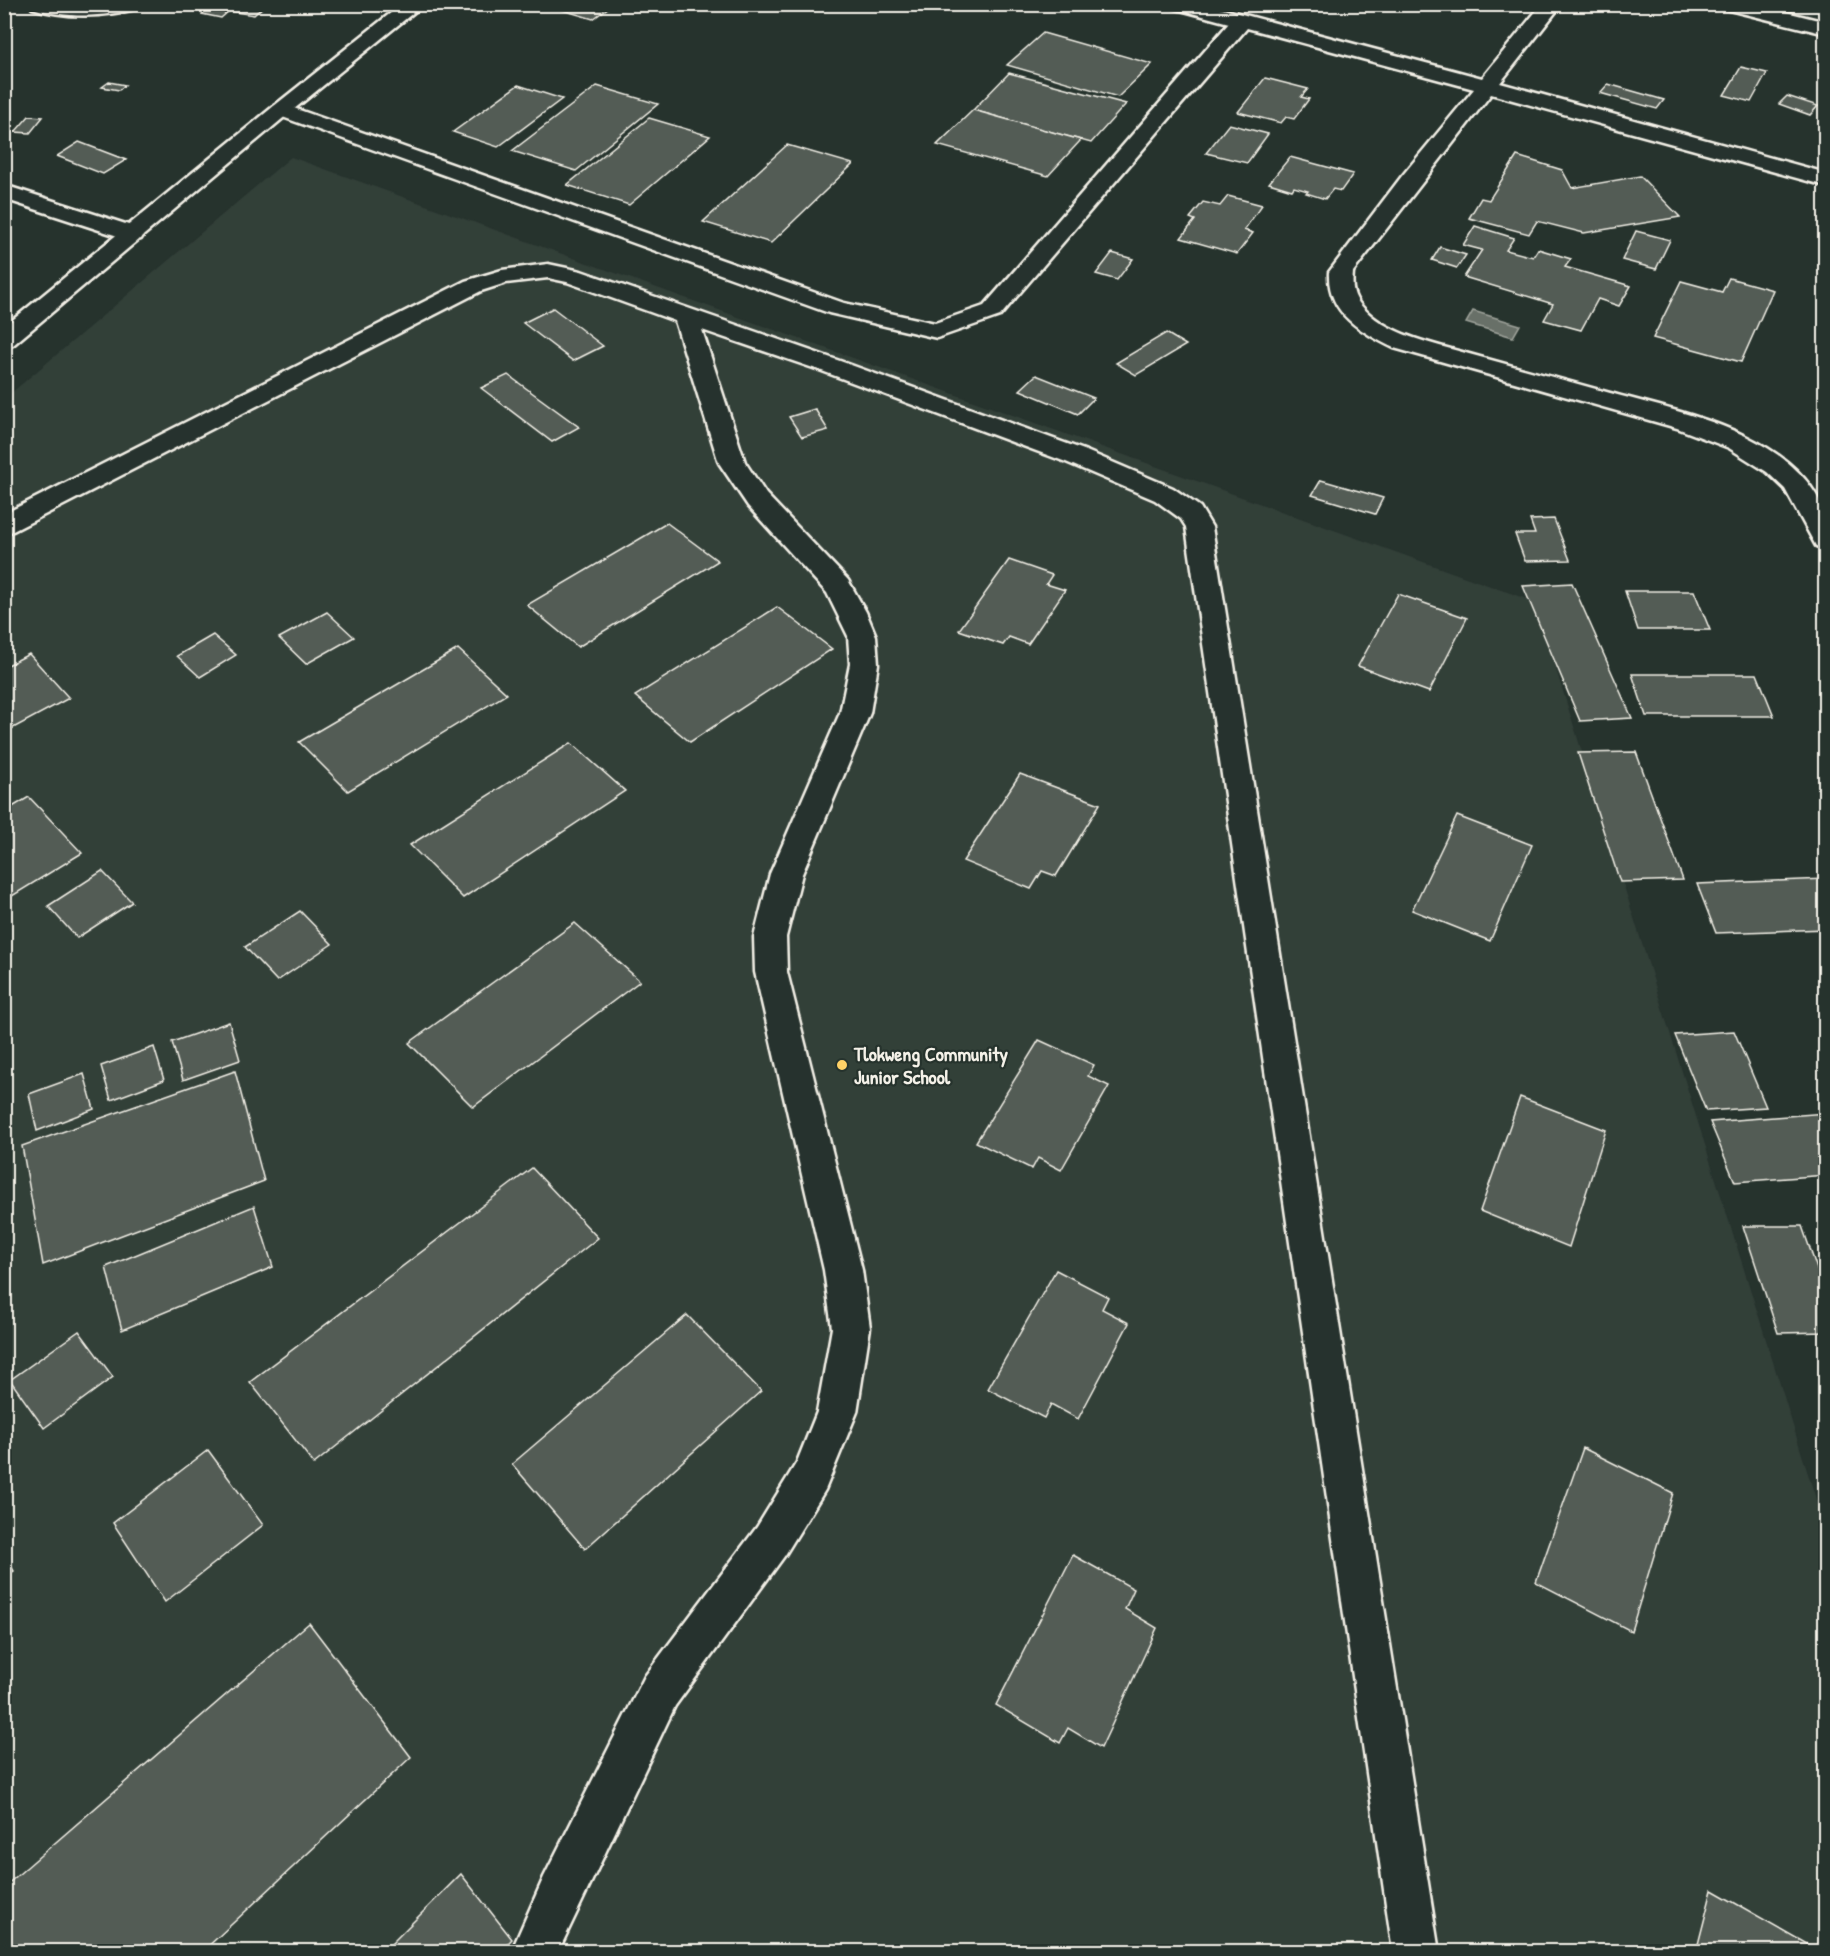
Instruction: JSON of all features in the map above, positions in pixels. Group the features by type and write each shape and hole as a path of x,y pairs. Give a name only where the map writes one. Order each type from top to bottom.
{"street":[{"path":"39,4 76,10 102,10 133,4"},
{"path":"4,340 281,110 415,4"},
{"path":"1180,4 1826,180"},
{"path":"1553,4 1341,272 1341,290 1353,309 1372,327 1403,343 1686,422 1738,442 1776,466 1796,484 1826,540"},
{"path":"1728,4 1826,28"},
{"path":"281,110 837,308 937,331 992,311 1242,21"},
{"path":"4,192 133,234"},
{"path":"4,525 474,286 502,277 548,271 573,276 831,366 1075,456 1171,498 1191,513 1199,527 1416,1952"},
{"path":"534,1952 560,1893 660,1691 771,1540 811,1476 837,1412 851,1328 843,1270 771,972 770,937 786,874 855,713 864,664 862,636 838,587 757,500 732,463 686,317"}],"shaded area":[{"name":"Tlokweng Community Junior School","path":"291,157 1535,602 1825,1528 1825,1951 5,1951 4,399"},
{"path":"1473,311 1520,325 1513,337 1466,323"}],"building":[{"path":"214,4 266,4 254,15 229,11 221,18 202,14"},
{"path":"542,4 613,4 593,19"},
{"path":"1043,33 1152,64 1118,97 1007,65"},
{"path":"1741,67 1767,73 1751,102 1724,95"},
{"path":"1009,73 1126,104 1091,143 973,110"},
{"path":"1265,78 1308,89 1301,97 1309,99 1294,119 1286,117 1281,123 1238,112"},
{"path":"109,82 125,85 119,90 102,87"},
{"path":"1608,84 1664,100 1657,109 1600,93"},
{"path":"518,85 562,99 498,147 453,132"},
{"path":"597,86 658,104 576,171 512,151"},
{"path":"1787,96 1818,106 1810,115 1779,104"},
{"path":"973,110 1081,140 1048,176 937,145"},
{"path":"29,116 43,117 30,133 15,132"},
{"path":"649,118 710,136 629,205 567,185"},
{"path":"1229,124 1268,134 1247,163 1206,153"},
{"path":"79,142 126,160 103,174 57,156"},
{"path":"787,145 853,164 771,243 703,222"},
{"path":"1517,156 1562,170 1572,188 1640,176 1680,217 1584,233 1537,221 1529,234 1469,218 1481,198 1489,200"},
{"path":"1290,157 1353,174 1341,191 1333,189 1325,199 1294,187 1292,190 1269,183"},
{"path":"1228,196 1262,205 1244,230 1253,233 1237,254 1181,238 1195,220 1190,218 1203,202 1220,206"},
{"path":"1475,226 1514,238 1506,250 1533,257 1538,249 1571,259 1565,267 1631,286 1619,306 1598,299 1581,330 1544,320 1553,304 1464,277 1482,250 1463,245"},
{"path":"1636,231 1670,240 1656,269 1622,260"},
{"path":"1440,247 1466,255 1457,268 1432,260"},
{"path":"1112,253 1133,259 1117,280 1096,274"},
{"path":"1729,278 1773,290 1741,362 1653,338 1681,281 1722,292"},
{"path":"553,308 603,346 573,361 523,323"},
{"path":"1166,333 1186,345 1136,375 1116,363"},
{"path":"508,375 579,427 552,442 481,388"},
{"path":"1036,375 1094,398 1078,414 1020,390"},
{"path":"815,409 828,430 802,437 789,417"},
{"path":"1321,480 1383,498 1375,514 1312,495"},
{"path":"1554,519 1570,560 1525,561 1515,534 1535,534 1530,520"},
{"path":"667,523 718,561 578,647 527,605"},
{"path":"1009,560 1052,575 1046,584 1065,590 1028,644 1009,637 1003,645 959,630"},
{"path":"1572,583 1632,718 1580,721 1523,586"},
{"path":"1625,591 1694,591 1710,630 1638,630"},
{"path":"1398,594 1467,618 1429,692 1358,666"},
{"path":"777,607 832,649 690,742 635,696"},
{"path":"327,612 354,637 306,664 279,638"},
{"path":"213,635 236,655 200,677 177,656"},
{"path":"458,649 507,694 348,791 299,742"},
{"path":"29,654 69,698 4,733 4,667"},
{"path":"1632,674 1757,674 1774,716 1646,716"},
{"path":"571,743 625,791 463,898 410,845"},
{"path":"1636,752 1683,880 1620,882 1578,753"},
{"path":"1020,774 1100,804 1056,876 1042,871 1031,889 963,861"},
{"path":"29,797 82,853 4,901 4,812"},
{"path":"1457,816 1532,845 1490,941 1412,910"},
{"path":"102,871 132,902 77,938 48,906"},
{"path":"1826,879 1826,929 1716,933 1697,884"},
{"path":"300,911 332,944 277,981 245,947"},
{"path":"575,923 640,981 473,1107 409,1043"},
{"path":"229,1022 240,1060 183,1080 172,1042"},
{"path":"1734,1031 1766,1107 1706,1111 1675,1035"},
{"path":"1039,1040 1094,1065 1088,1076 1109,1086 1061,1170 1038,1158 1032,1169 976,1142"},
{"path":"154,1047 164,1080 111,1100 101,1066"},
{"path":"235,1071 264,1181 43,1265 22,1146"},
{"path":"84,1074 94,1109 37,1131 29,1094"},
{"path":"1520,1097 1606,1130 1569,1247 1480,1211"},
{"path":"1826,1113 1826,1175 1735,1182 1710,1122"},
{"path":"532,1168 598,1238 314,1464 250,1382"},
{"path":"254,1206 273,1267 122,1330 106,1267"},
{"path":"1743,1226 1802,1226 1826,1295 1826,1332 1778,1333"},
{"path":"1056,1270 1108,1297 1102,1309 1129,1323 1078,1419 1051,1404 1044,1418 988,1389"},
{"path":"687,1315 761,1391 585,1549 512,1464"},
{"path":"79,1331 113,1377 44,1428 10,1380"},
{"path":"1583,1448 1673,1493 1631,1631 1536,1582"},
{"path":"208,1450 263,1525 165,1602 113,1523"},
{"path":"4,1555 14,1571 4,1577"},
{"path":"1073,1555 1134,1589 1125,1609 1157,1628 1101,1748 1068,1728 1060,1743 996,1705"},
{"path":"309,1623 411,1757 202,1952 4,1952 4,1887"},
{"path":"461,1874 512,1939 500,1952 388,1952 386,1949"},
{"path":"1712,1890 1821,1952 1696,1952"}],"place":[{"name":"Tlokweng Community Junior School","path":"842,1065"}]}
